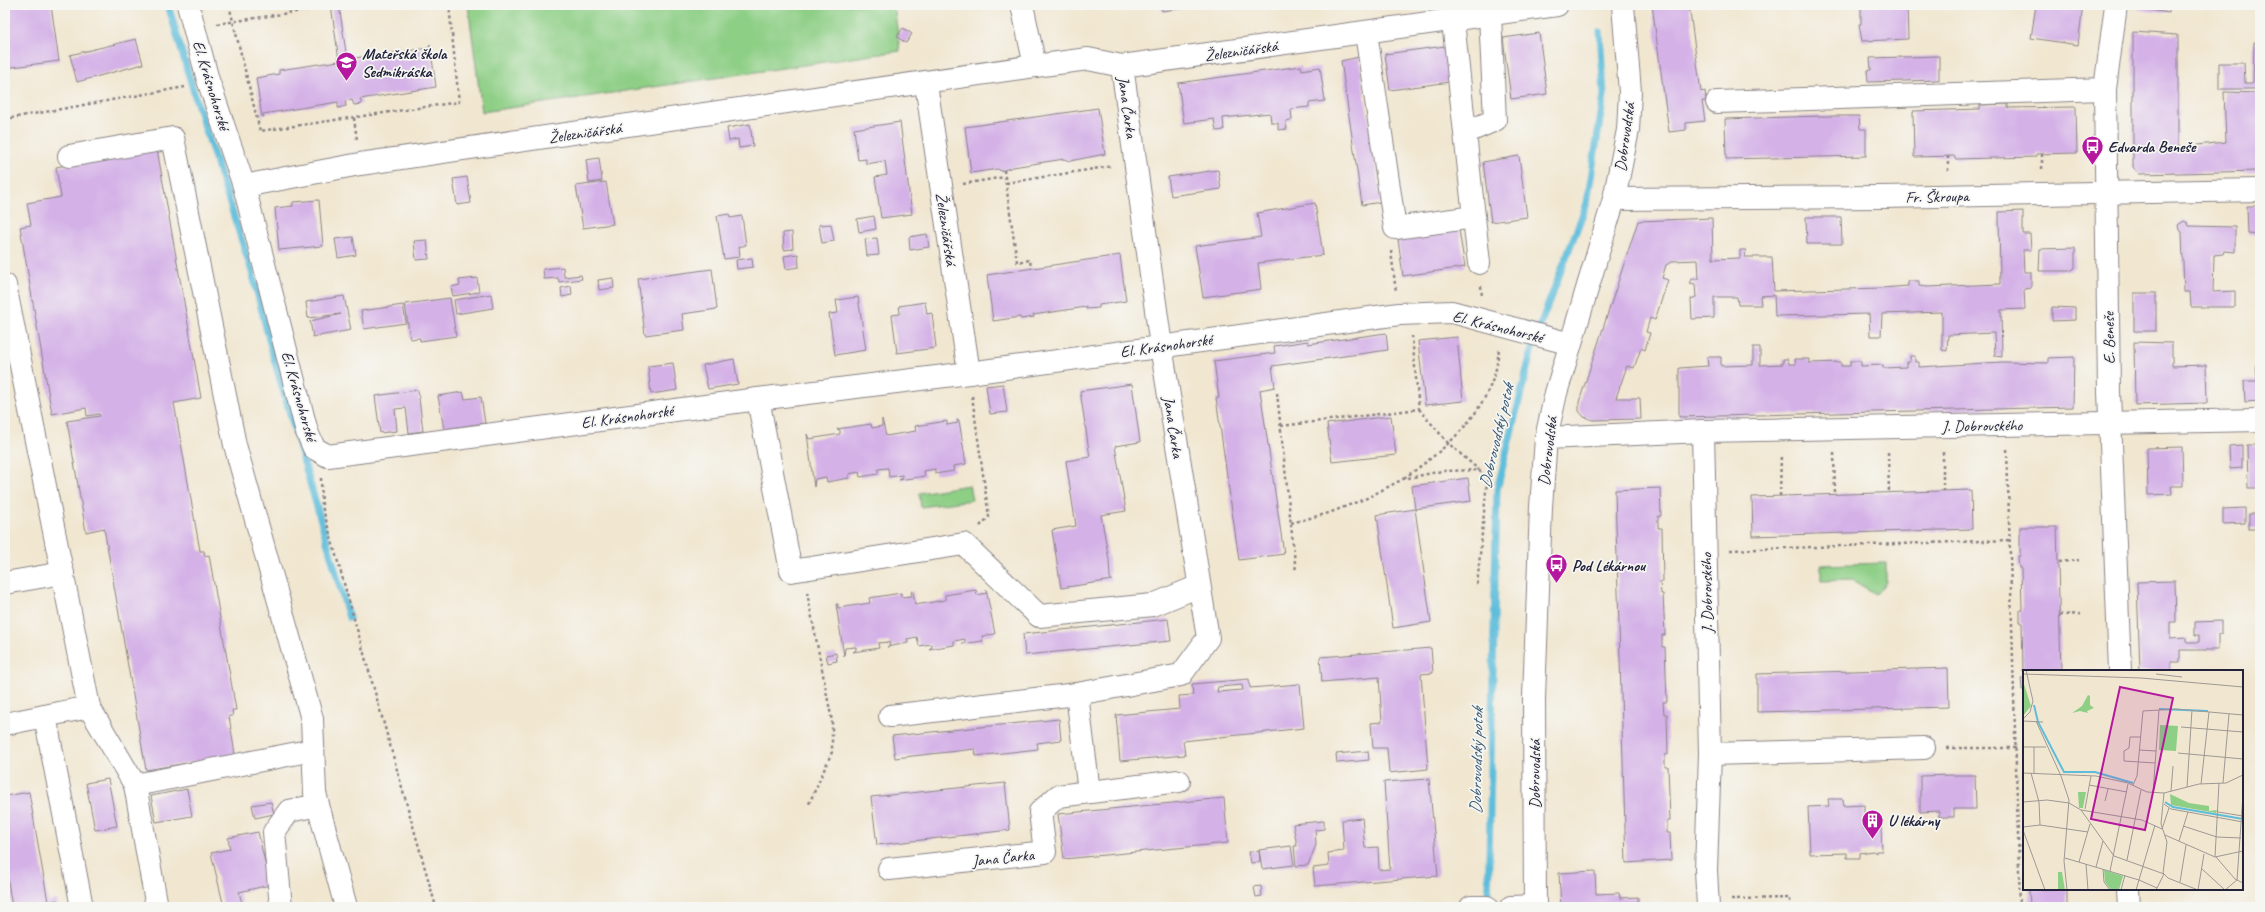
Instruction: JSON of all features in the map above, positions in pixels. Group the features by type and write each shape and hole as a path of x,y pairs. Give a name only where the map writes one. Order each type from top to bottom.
{"street":[{"name":"El. Krásnohorské","path":"188,5 208,80 244,186 307,432 314,448 320,453 328,456 758,399 968,373 1399,314 1452,312 1571,344"},
{"path":"1022,5 1036,66"},
{"name":"Železničářská","path":"244,186 360,164 926,84 1036,66 1088,60 1122,66 1453,21 1523,8 1557,5"},
{"name":"Dobrovodská","path":"1535,907 1534,698 1540,522 1546,438 1556,393 1614,199 1628,130 1630,92 1623,5"},
{"name":"E. Beneše","path":"2116,5 2105,89 2110,424 2120,670"},
{"path":"1465,133 1494,120 1490,15"},
{"path":"1453,21 1479,263"},
{"path":"1366,33 1395,228 1474,217"},
{"name":"Jana Čarka","path":"890,716 1077,694 1181,675 1208,638 1161,346 1122,66"},
{"name":"Železničářská","path":"926,84 968,373"},
{"path":"1717,102 2105,89"},
{"path":"68,156 173,138 235,445 312,719 315,792 346,907"},
{"name":"Fr. Škroupa","path":"1614,199 1890,197 2260,190"},
{"path":"5,285 89,707 135,785 156,907"},
{"path":"758,399 791,571 964,544 1039,616 1152,605 1199,586"},
{"name":"J. Dobrovského","path":"1546,438 1703,431 2260,420"},
{"name":"J. Dobrovského","path":"1703,431 1710,754 1706,870 1708,904"},
{"path":"5,582 62,573"},
{"path":"1077,694 1089,792"},
{"path":"5,724 89,707"},
{"path":"45,716 82,907"},
{"path":"1710,754 1924,748"},
{"path":"135,785 313,750"},
{"name":"Jana Čarka","path":"889,869 1045,852 1040,812 1058,796 1179,781"},
{"path":"281,907 274,832 289,811 318,805"},
{"path":"2128,890 2129,907"},
{"path":"1472,907 1487,907"},
{"path":"1511,907 1535,907"}],"path":[{"path":"229,5 260,132 459,102 449,5"},
{"path":"194,29 308,10"},
{"path":"5,119 186,87"},
{"path":"2042,154 2042,178"},
{"path":"1948,156 1949,180"},
{"path":"1006,183 1136,163"},
{"path":"1004,170 1017,262 1030,260 1031,268"},
{"path":"941,187 1005,176"},
{"path":"1395,228 1389,238 1399,314"},
{"path":"1291,523 1337,510 1366,498 1403,479 1434,458 1448,444 1480,406 1494,375 1503,326 1479,263"},
{"path":"1412,339 1419,409 1448,444 1478,470 1487,481 1477,586"},
{"path":"964,544 989,517 968,373"},
{"path":"1276,394 1281,426 1296,572"},
{"path":"1281,426 1419,409"},
{"path":"2007,449 2020,907"},
{"path":"1943,450 1943,491"},
{"path":"1888,452 1889,492"},
{"path":"1834,453 1835,494"},
{"path":"1780,496 1781,454"},
{"path":"328,456 319,482 322,506 436,907"},
{"path":"1403,479 1442,471 1478,470"},
{"path":"1705,550 2010,540"},
{"path":"2059,562 2079,560"},
{"path":"791,571 806,586 832,721 832,752 808,806"},
{"path":"2060,615 2081,614"},
{"path":"1924,748 2016,748"},
{"path":"1708,904 1790,898 1790,907"}],"green space":[{"path":"468,5 894,5 900,51 482,112"},
{"path":"969,485 972,500 921,507 919,493"},
{"path":"1886,563 1886,582 1876,594 1852,580 1821,581 1821,565"}],"building":[{"path":"5,5 51,5 59,61 5,68"},
{"path":"331,5 339,5 347,59 429,48 430,44 436,87 360,99 362,104 354,105 352,100 345,101 346,106 338,108 338,102 263,114 264,117 262,117 256,78 279,74 279,70 339,61"},
{"path":"1161,5 1200,5 1200,6 1162,11"},
{"path":"1652,5 1689,5 1701,92 1705,91 1706,101 1702,101 1705,121 1686,123 1686,130 1669,132"},
{"path":"1861,5 1907,5 1908,39 1862,41 1859,24 1861,24"},
{"path":"2036,5 2083,5 2078,45 2031,38"},
{"path":"2137,5 2170,5 2169,13 2136,8"},
{"path":"903,28 912,34 906,43 897,37"},
{"path":"2133,32 2178,35 2178,147 2226,142 2224,92 2260,93 2260,171 2139,174 2133,167"},
{"path":"1539,33 1547,94 1511,99 1503,38"},
{"path":"136,39 143,64 77,82 70,55"},
{"path":"2254,42 2260,43 2260,89 2219,89 2219,63 2244,63 2245,83 2253,83"},
{"path":"1445,46 1450,82 1390,90 1385,54"},
{"path":"1939,56 1939,80 1868,82 1867,70 1871,70 1870,58"},
{"path":"1359,57 1381,202 1362,205 1341,61"},
{"path":"1301,66 1302,70 1320,67 1325,101 1309,103 1309,107 1291,109 1292,120 1286,121 1287,129 1278,130 1278,123 1271,123 1270,113 1223,118 1224,130 1216,131 1214,119 1184,123 1178,83"},
{"path":"2008,104 2008,108 2076,107 2077,153 2036,154 2036,157 1955,159 1955,156 1914,157 1913,111 1980,109 1980,105"},
{"path":"1098,108 1105,154 1070,161 1064,159 1013,167 1001,171 998,169 971,173 965,127"},
{"path":"1859,116 1860,129 1866,129 1866,156 1726,159 1725,119"},
{"path":"900,122 912,214 881,218 875,177 887,175 885,161 866,164 866,159 858,160 854,129"},
{"path":"750,124 753,146 739,148 738,139 729,141 727,128"},
{"path":"157,149 201,398 174,403 200,551 204,551 205,556 209,555 236,710 232,710 233,716 229,716 235,755 146,770 104,528 86,532 67,421 100,416 99,414 87,416 86,408 52,414 20,227 31,225 27,203 61,197 56,167"},
{"path":"1519,156 1527,217 1491,222 1483,162"},
{"path":"599,158 602,181 589,183 586,160"},
{"path":"1218,170 1221,189 1171,196 1168,177"},
{"path":"467,177 471,203 457,205 453,179"},
{"path":"606,182 613,224 583,228 576,186"},
{"path":"319,200 323,246 279,250 275,208 293,206 293,202"},
{"path":"1315,203 1323,255 1258,263 1261,289 1203,297 1195,246 1261,237 1257,213"},
{"path":"2247,206 2260,206 2260,235 2248,234"},
{"path":"2023,211 2023,234 2030,234 2031,250 2023,250 2024,272 2031,272 2031,288 2024,289 2025,309 2001,310 2002,357 1995,356 1994,333 1948,335 1947,351 1942,350 1942,312 1882,314 1881,336 1870,336 1869,314 1775,316 1774,295 1760,296 1761,305 1738,305 1737,297 1714,297 1714,318 1692,319 1691,299 1696,297 1695,284 1690,283 1692,279 1699,279 1698,260 1673,261 1666,265 1662,278 1668,280 1655,320 1650,318 1646,332 1650,333 1645,350 1641,348 1634,368 1627,366 1616,398 1640,398 1641,419 1593,420 1584,417 1579,411 1579,402 1638,221 1712,218 1713,259 1740,258 1740,250 1746,250 1745,257 1772,257 1774,291 1882,288 1908,286 1908,281 1919,281 1919,286 1927,287 2000,284 1999,212"},
{"path":"729,214 730,218 742,216 746,245 739,247 740,257 724,259 717,216"},
{"path":"874,216 876,229 859,232 857,219"},
{"path":"1806,217 1841,217 1842,244 1807,244"},
{"path":"2184,221 2188,223 2189,226 2235,227 2235,252 2224,251 2223,254 2214,255 2213,292 2235,291 2235,307 2191,307 2190,292 2184,292 2182,232 2179,230 2178,225"},
{"path":"831,224 834,241 822,243 819,225"},
{"path":"1459,230 1465,267 1403,276 1398,239"},
{"path":"792,232 793,249 784,250 783,233"},
{"path":"927,234 929,247 910,250 909,237"},
{"path":"353,237 356,255 338,258 335,239"},
{"path":"877,238 879,255 867,256 865,239"},
{"path":"427,240 429,259 416,260 414,241"},
{"path":"2075,248 2075,268 2070,271 2039,271 2040,249"},
{"path":"798,254 799,267 786,269 784,256"},
{"path":"1120,255 1126,301 1099,305 1099,308 1086,309 1086,307 1033,315 1034,317 1021,319 1020,317 993,321 987,275"},
{"path":"752,258 753,267 737,269 736,260"},
{"path":"563,267 564,277 581,275 582,279 559,282 558,278 544,279 543,269"},
{"path":"712,269 717,309 682,314 684,330 645,335 638,279"},
{"path":"477,278 479,292 453,296 451,287 460,285 459,280"},
{"path":"613,278 614,288 599,290 598,280"},
{"path":"571,286 572,295 562,297 561,288"},
{"path":"2134,293 2156,293 2156,331 2134,331"},
{"path":"491,294 493,308 456,314 454,300"},
{"path":"344,296 351,330 313,337 310,321 341,314 308,318 306,302"},
{"path":"858,297 866,350 835,355 829,314 838,313 836,300"},
{"path":"450,298 456,336 420,341 420,338 410,339 405,304"},
{"path":"925,302 927,314 932,313 936,348 897,353 892,315 900,314 899,306"},
{"path":"403,305 406,323 364,329 361,311"},
{"path":"2052,307 2075,308 2075,320 2052,321"},
{"path":"1386,333 1388,350 1272,366 1275,387 1260,390 1284,554 1239,560 1216,398 1219,398 1214,361 1275,353 1274,346 1308,341 1308,344"},
{"path":"1457,337 1463,401 1425,405 1418,341"},
{"path":"2134,342 2172,343 2172,366 2206,365 2207,403 2135,405"},
{"path":"1753,347 1760,347 1760,365 1783,364 1783,359 1788,359 1789,364 1796,364 1795,359 1809,359 1809,363 1841,362 1841,366 1850,366 1850,361 1861,361 1861,366 1883,365 1883,368 1906,367 1906,362 1910,362 1910,356 1915,356 1915,362 1919,362 1919,367 2002,362 2048,363 2048,358 2074,357 2073,407 1679,417 1679,368 1708,366 1707,357 1721,357 1721,366 1753,365"},
{"path":"734,359 738,384 708,389 703,365"},
{"path":"673,363 677,390 651,394 648,366"},
{"path":"2256,364 2260,364 2260,401 2245,402 2244,381 2257,381"},
{"path":"1003,384 1007,412 990,414 986,386"},
{"path":"1132,384 1140,442 1115,446 1126,511 1101,515 1109,560 1110,578 1112,580 1061,588 1052,530 1076,526 1066,461 1090,457 1080,391"},
{"path":"418,390 423,431 409,433 406,408 395,409 397,431 380,433 375,396"},
{"path":"463,392 465,399 481,397 485,423 444,429 438,396"},
{"path":"1391,416 1396,455 1332,462 1327,424"},
{"path":"882,419 886,436 916,431 915,426 947,421 947,425 958,423 957,420 959,420 966,464 953,466 954,471 935,474 935,469 924,471 925,476 899,480 902,478 902,475 889,477 888,468 878,469 878,474 860,477 859,472 849,474 849,478 827,482 826,477 815,479 814,487 807,434 809,439 840,434 840,430 837,429 871,424 872,428 882,426"},
{"path":"2242,445 2242,468 2230,469 2229,446"},
{"path":"2247,445 2260,445 2260,488 2248,488"},
{"path":"2182,447 2183,486 2171,486 2172,494 2148,495 2147,448"},
{"path":"1468,478 1471,501 1415,509 1412,486"},
{"path":"1660,488 1661,516 1658,516 1658,528 1662,528 1663,582 1660,582 1661,594 1663,594 1665,635 1662,635 1662,647 1665,647 1667,702 1663,702 1664,714 1667,714 1668,754 1665,755 1665,767 1668,767 1670,821 1667,821 1667,833 1670,833 1671,860 1626,863 1615,490"},
{"path":"1971,490 1972,529 1753,536 1752,497"},
{"path":"2245,508 2245,523 2223,524 2223,509"},
{"path":"1415,509 1431,622 1393,628 1377,515"},
{"path":"2249,514 2260,514 2260,529 2249,529"},
{"path":"2020,527 2057,527 2061,670 2023,671 2022,622 2020,622 2020,610 2022,610 2021,568 2019,568 2018,556 2020,556"},
{"path":"2175,581 2176,622 2170,622 2170,639 2187,638 2187,642 2199,642 2199,635 2195,635 2195,622 2221,621 2221,634 2218,634 2218,650 2180,650 2180,662 2171,662 2171,670 2140,670 2137,582"},
{"path":"976,590 977,595 987,593 995,634 982,636 983,641 962,644 965,642 965,639 954,641 954,645 929,649 932,647 931,644 919,646 917,637 907,639 908,643 887,647 890,645 889,642 878,643 879,648 853,652 856,650 856,647 845,648 844,656 836,604 838,604 838,608 870,603 869,598 901,593 901,597 912,596 911,592 913,591 915,605 945,600 945,595"},
{"path":"1168,619 1171,641 1025,655 1023,634"},
{"path":"1431,648 1433,673 1421,674 1428,769 1389,773 1387,748 1373,748 1371,723 1382,722 1379,677 1322,682 1320,657"},
{"path":"836,653 837,661 828,663 826,655"},
{"path":"1948,668 1949,707 1757,712 1757,674"},
{"path":"2021,678 2023,678 2023,690"},
{"path":"1249,679 1250,688 1300,684 1304,728 1183,741 1185,755 1120,761 1116,715 1180,709 1179,696 1193,695 1192,684","holes":["1242,685 1243,690 1217,692 1218,687"]},
{"path":"1059,719 1061,740 1037,743 1038,749 976,756 975,749 895,758 892,736"},
{"path":"1368,751 1369,760 1337,763 1336,754"},
{"path":"1975,775 1976,809 1954,809 1954,817 1939,817 1939,811 1920,812 1920,776"},
{"path":"108,779 117,826 95,830 86,783"},
{"path":"1429,779 1438,876 1315,886 1313,868 1329,866 1328,853 1344,851 1342,820 1362,818 1365,848 1378,847 1379,870 1390,869 1384,782"},
{"path":"1005,783 1010,830 877,845 871,797"},
{"path":"187,789 192,816 156,822 151,796"},
{"path":"29,792 48,902 57,900 58,907 12,907 5,863 5,796"},
{"path":"1224,798 1228,843 1064,859 1058,814"},
{"path":"1828,799 1843,799 1844,806 1864,805 1864,829 1881,828 1882,851 1876,851 1876,853 1873,851 1860,853 1860,858 1847,858 1847,853 1810,854 1808,807 1829,806"},
{"path":"271,802 274,814 255,818 252,805"},
{"path":"1324,821 1324,829 1315,830 1316,845 1308,865 1296,866 1294,846 1297,846 1293,824"},
{"path":"258,832 270,885 239,892 242,903 224,907 211,853 230,849 228,838"},
{"path":"1291,846 1294,865 1262,869 1259,850"},
{"path":"1259,851 1260,862 1251,863 1249,852"},
{"path":"1595,871 1596,894 1619,893 1620,898 1638,897 1638,907 1561,907 1559,873"},
{"path":"1261,886 1262,896 1256,897 1254,887"},
{"path":"2029,890 2067,890 2067,907 2030,907"}],"waterway":[{"path":"168,5 197,103 252,272 273,355 349,618"},
{"name":"Dobrovodský potok","path":"1488,906 1497,490 1534,341 1587,203 1604,95 1600,32"}],"place":[{"name":"Mateřská škola Sedmikráska","path":"347,82"},
{"name":"Edvarda Beneše","path":"2093,166"},
{"name":"Pod Lékárnou","path":"1557,584"},
{"name":"U lékárny","path":"1873,840"}]}
